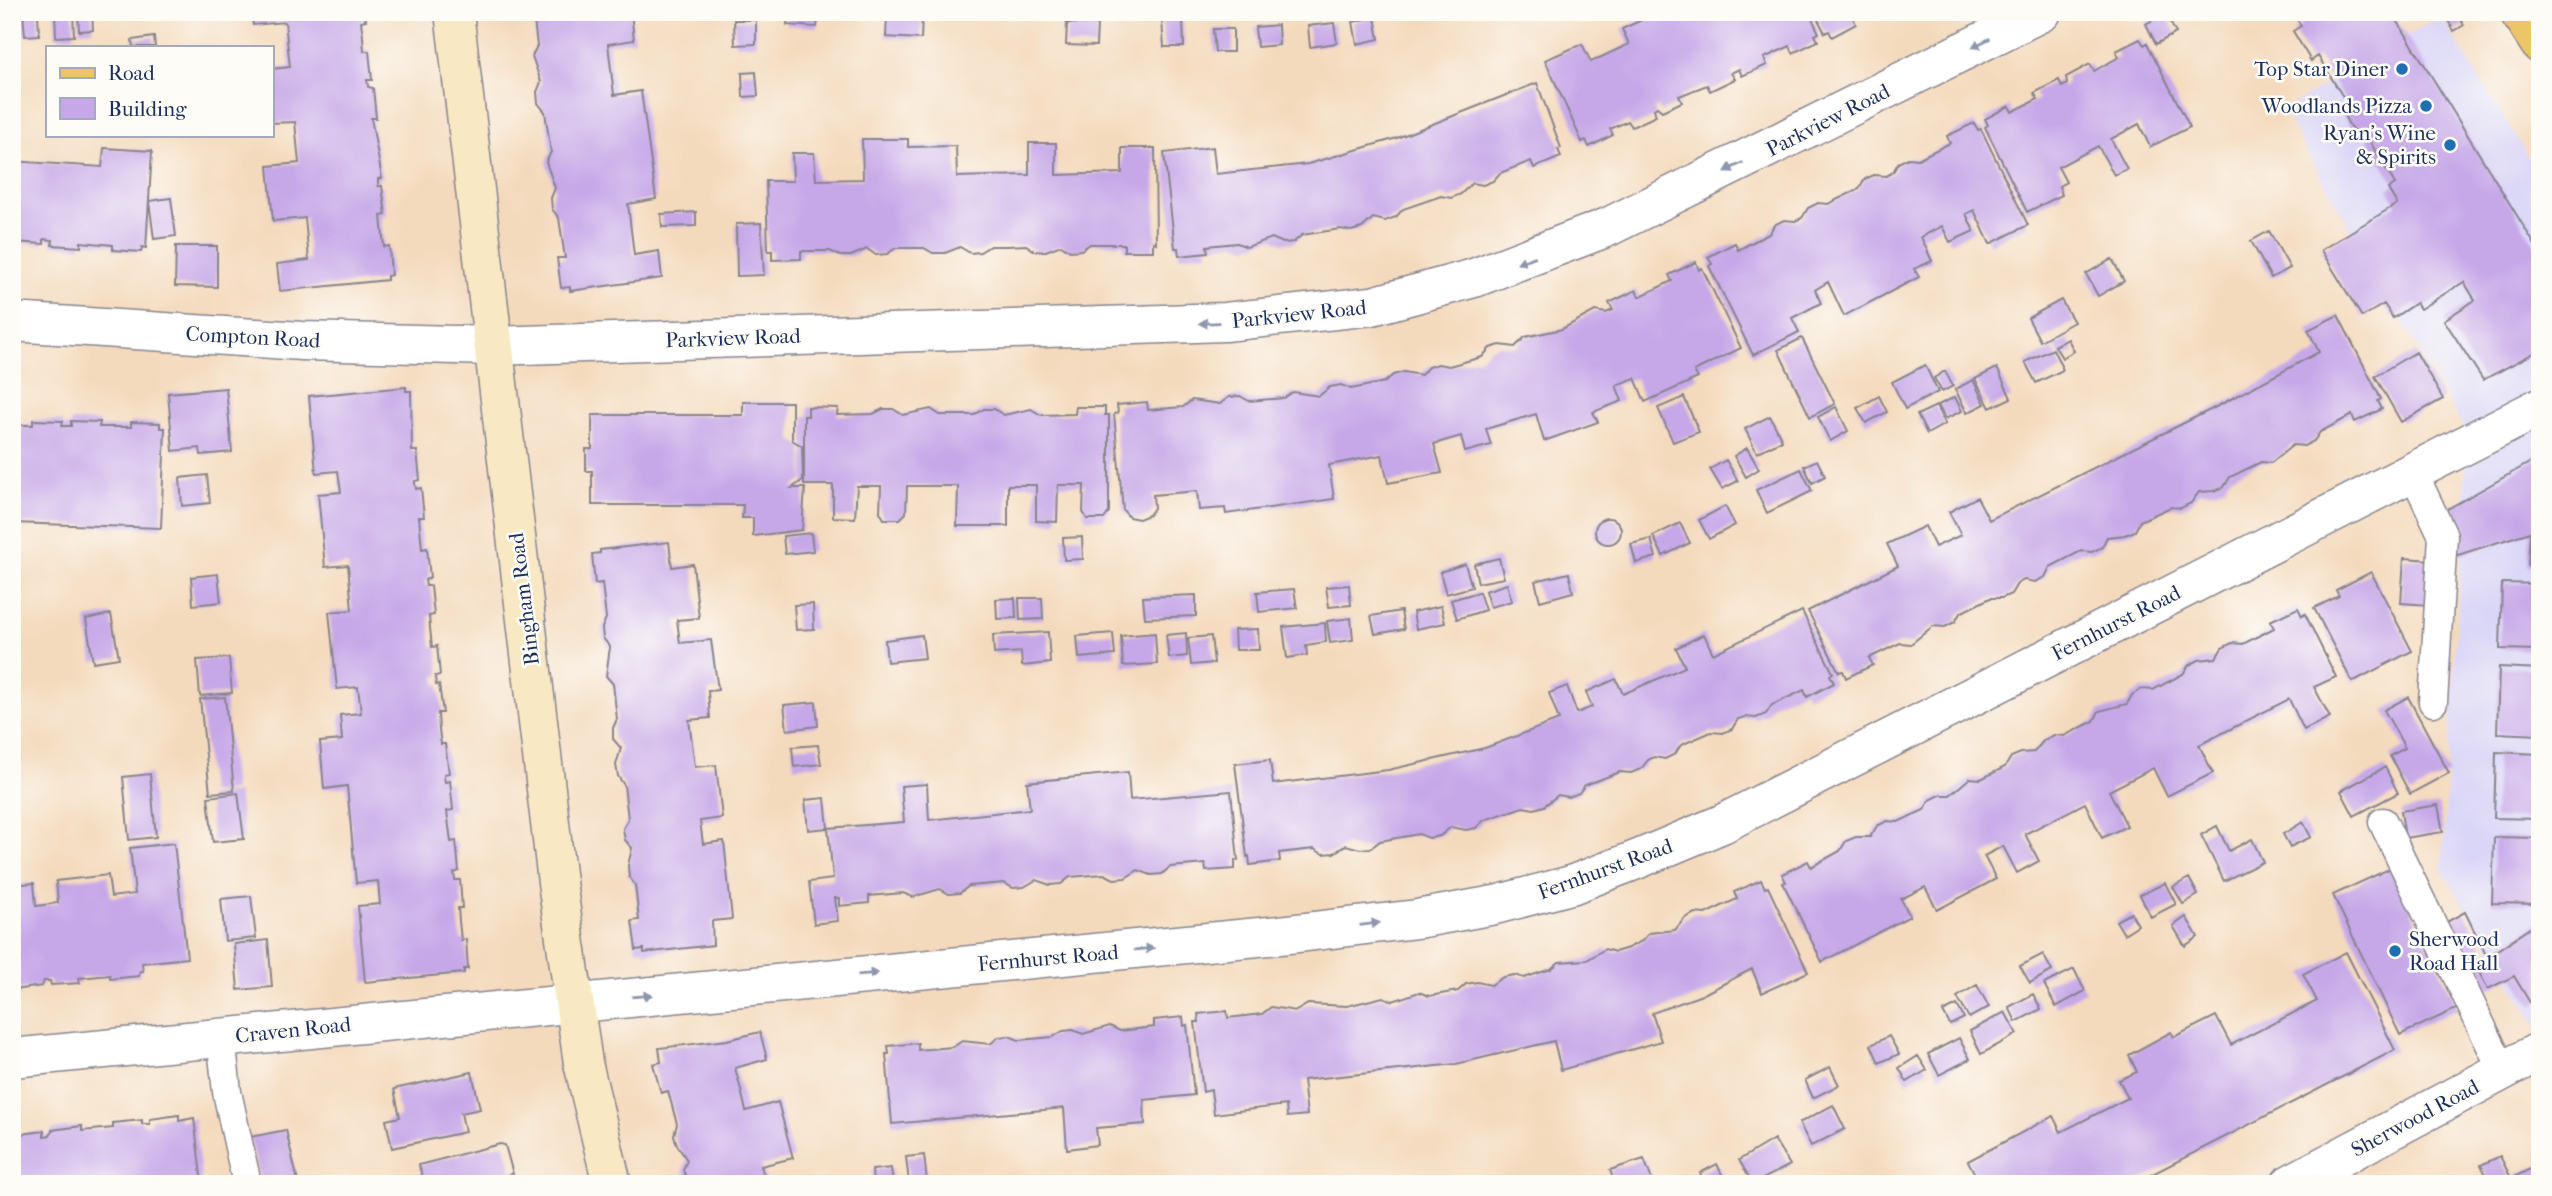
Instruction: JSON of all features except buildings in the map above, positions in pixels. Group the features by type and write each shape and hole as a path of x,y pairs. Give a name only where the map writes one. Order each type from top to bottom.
{"main road":[{"path":"2519,12 2540,44"}],"street":[{"name":"Bingham Road","path":"454,12 574,1002 583,1063 612,1184"},
{"name":"Parkview Road","path":"494,346 1225,322 1372,306 1474,278 1608,227 2042,12"},
{"name":"Compton Road","path":"12,322 302,341 494,346"},
{"name":"Fernhurst Road","path":"574,1002 1307,932 1495,905 1571,885 1722,824 2540,407"},
{"name":"Craven Road","path":"12,1058 574,1002"},
{"name":"Sherwood Road","path":"2290,1184 2540,1051"}],"lane":[{"path":"2413,472 2444,536 2433,702"},
{"path":"2383,822 2503,1071"},
{"path":"221,1037 226,1092 247,1184"}],"shaded area":[{"path":"2441,16 2540,176 2540,1031 2442,869 2468,436 2283,110"}],"place":[{"name":"Top Star Diner","path":"2402,69"},
{"name":"Woodlands Pizza","path":"2426,106"},
{"name":"Ryan's Wine & Spirits","path":"2450,145"},
{"name":"Sherwood Road Hall","path":"2395,951"}]}
